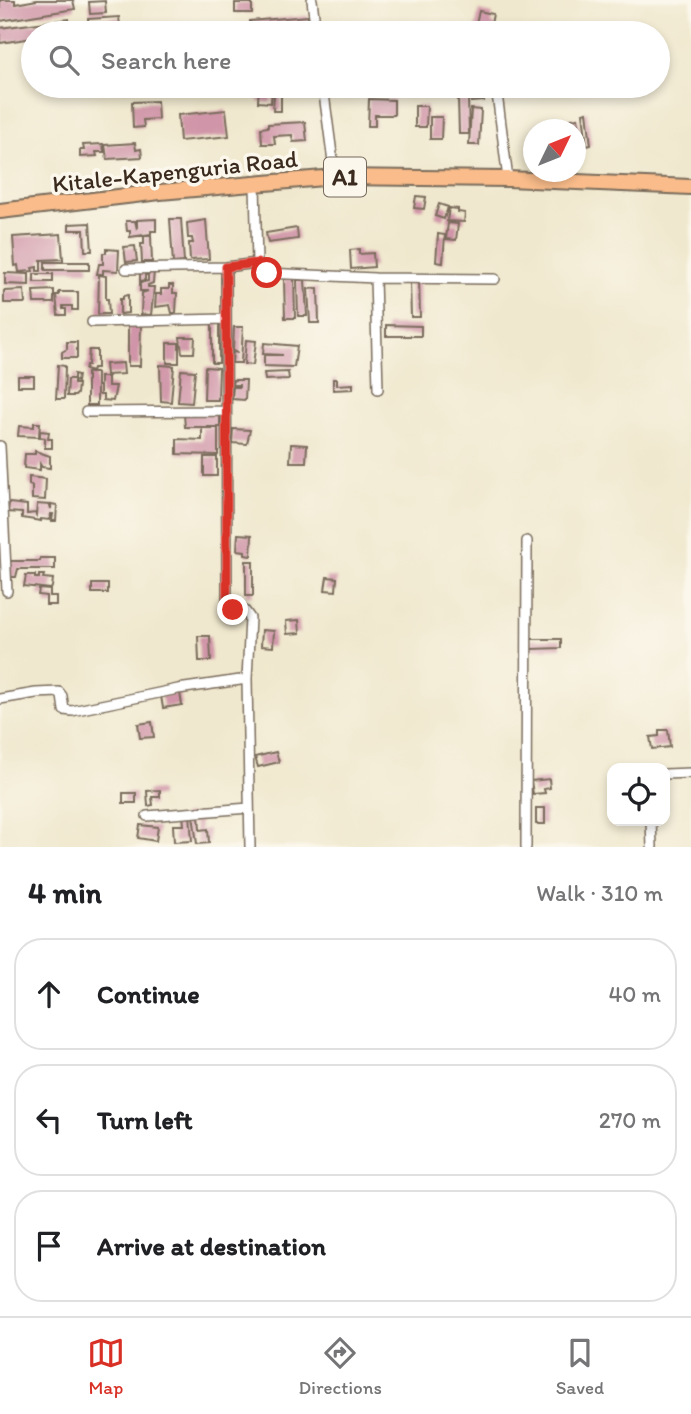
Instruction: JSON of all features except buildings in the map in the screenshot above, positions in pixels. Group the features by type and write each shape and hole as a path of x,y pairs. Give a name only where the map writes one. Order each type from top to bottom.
{"highway":[{"name":"Kitale-Kapenguria Road","path":"0,211 160,192 335,177 508,179 691,187"}],"street":[{"path":"312,0 315,21"},
{"path":"325,98 335,177"},
{"path":"498,98 508,179"},
{"path":"255,185 257,263 260,271 375,278 495,279"},
{"path":"126,269 226,267 257,263"},
{"path":"226,267 227,604 229,609 245,611 250,618 247,679 250,847"},
{"path":"375,278 378,389"},
{"path":"92,321 226,319"},
{"path":"86,412 226,411"},
{"path":"0,446 7,591"},
{"path":"526,847 527,541"},
{"path":"0,699 59,692 64,710 72,711 247,679"},
{"path":"670,774 691,773"},
{"path":"148,816 249,808"},
{"path":"651,826 652,847"}],"route":[{"path":"233,610 227,607 226,267 257,263 260,271 267,273"}]}
